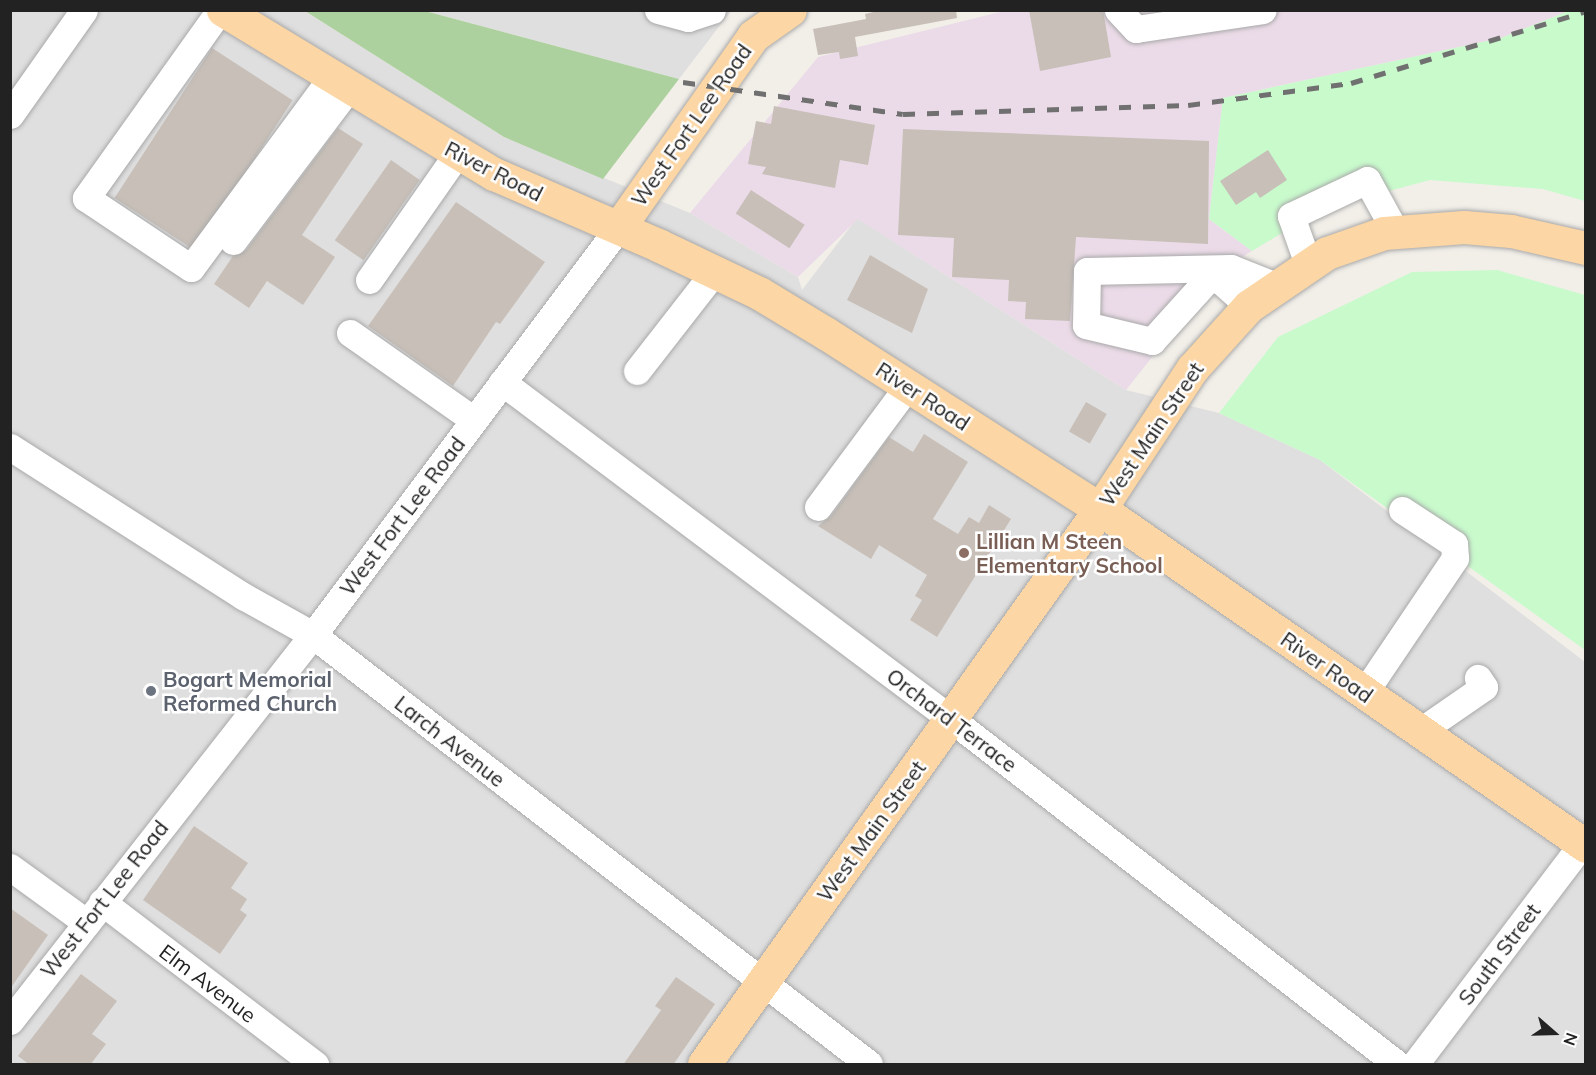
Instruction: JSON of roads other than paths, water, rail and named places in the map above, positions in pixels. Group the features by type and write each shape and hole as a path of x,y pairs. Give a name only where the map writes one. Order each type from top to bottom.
{"main road":[{"name":"River Road","path":"222,10 339,84 458,154 548,199 619,227 759,293 1100,509 1584,845"},
{"name":"West Fort Lee Road","path":"619,227 753,36 790,10"},
{"name":"West Main Street","path":"704,1065 1100,509 1192,369 1249,306 1274,285 1354,240 1395,231 1499,230 1586,248"}],"street":[{"path":"10,115 84,10"},
{"path":"222,10 86,198 190,268 339,84"},
{"path":"658,10 688,18 712,10"},
{"path":"1118,10 1136,29 1160,18 1263,10"},
{"path":"209,273 339,84"},
{"path":"369,280 458,154"},
{"path":"1308,264 1291,216 1367,180 1395,231"},
{"name":"West Fort Lee Road","path":"10,1021 313,635 619,227"},
{"path":"1217,269 1152,341 1086,325 1087,271 1231,268 1274,285"},
{"path":"1217,269 1221,281 1249,306"},
{"path":"638,371 714,272"},
{"path":"350,333 474,420"},
{"name":"Orchard Terrace","path":"502,382 951,719 1397,1065"},
{"path":"818,507 908,386"},
{"name":"Larch Avenue","path":"10,447 243,596 313,635 763,982 852,1059"},
{"path":"1365,693 1455,558 1454,544 1402,510"},
{"path":"1419,732 1484,687 1478,678"},
{"name":"South Street","path":"1415,1065 1584,845"},
{"name":"Elm Avenue","path":"10,867 95,912 315,1065"}],"railway":[{"path":"683,82 903,114 1188,105 1351,83 1586,11"}],"place":[{"name":"Lillian M Steen Elementary School","path":"964,553"},
{"name":"Bogart Memorial Reformed Church","path":"151,691"}]}
